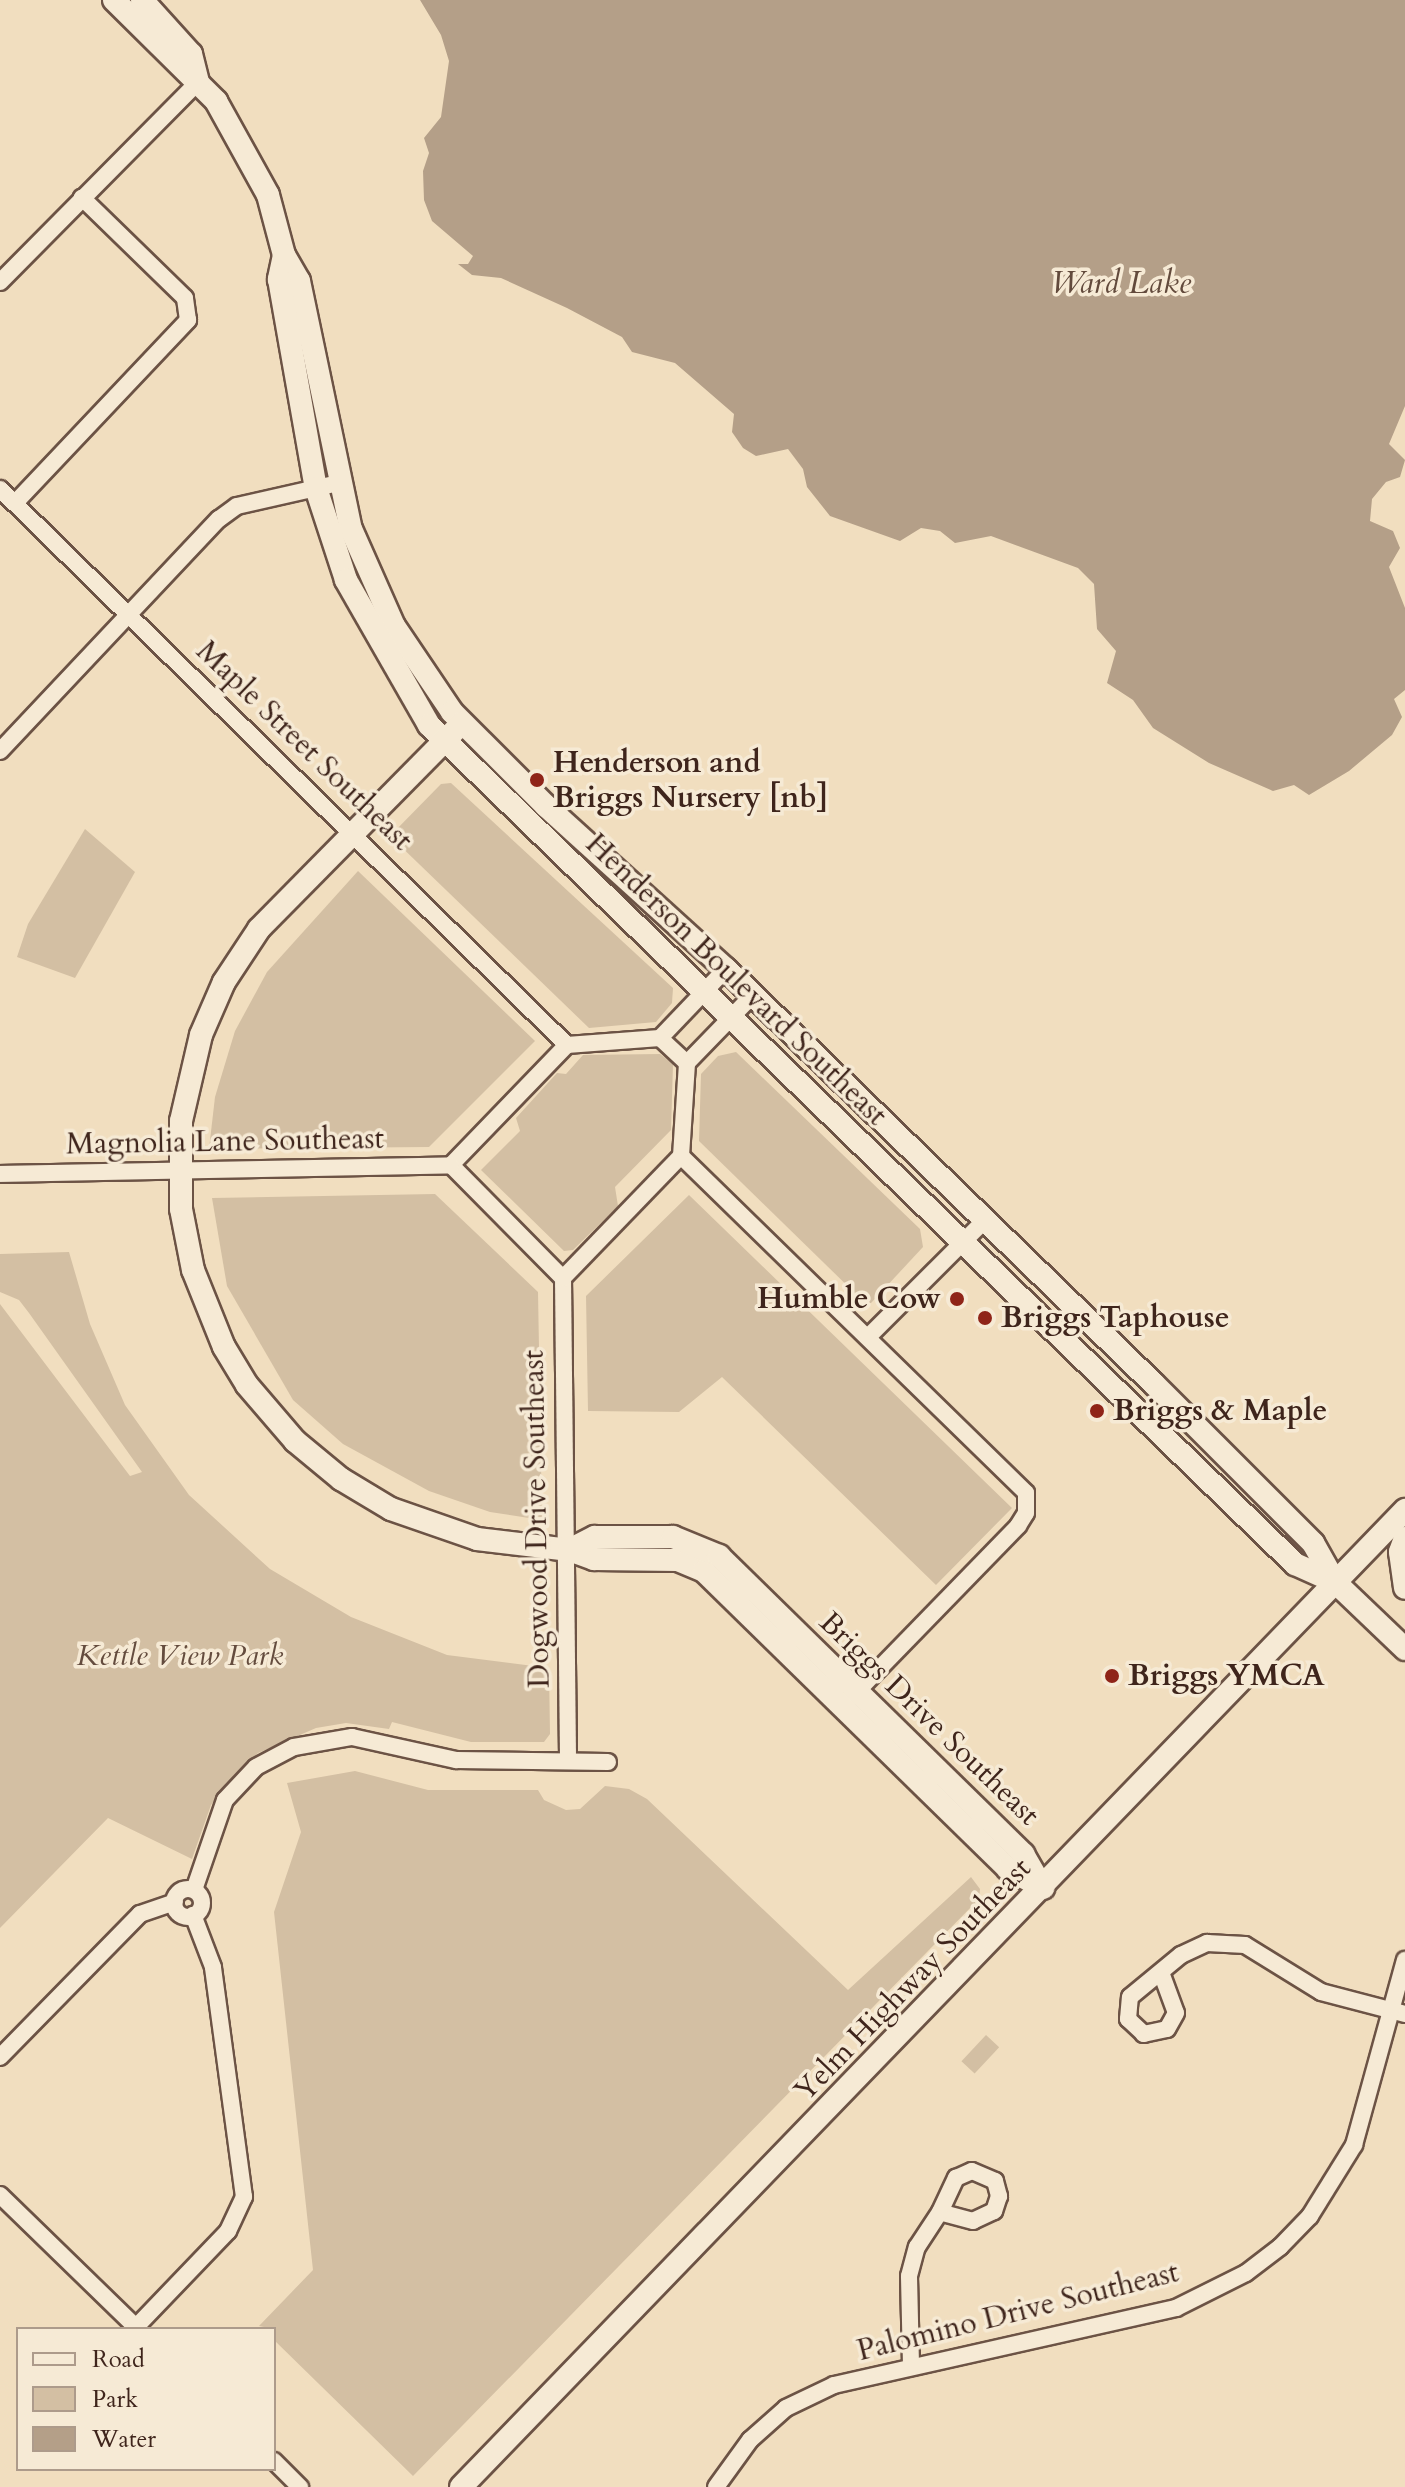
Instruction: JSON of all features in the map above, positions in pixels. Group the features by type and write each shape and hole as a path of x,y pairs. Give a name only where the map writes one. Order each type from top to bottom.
{"main road":[{"name":"Henderson Boulevard Southeast","path":"114,0 176,66 198,82 244,146 268,195 284,255 299,281 327,486 346,580 378,643 440,740 733,1017 1295,1564 1335,1582"},
{"name":"Henderson Boulevard Southeast","path":"142,0 191,54 198,82"},
{"name":"Henderson Boulevard Southeast","path":"327,486 388,616 411,657 462,723 753,995 1313,1543 1335,1582 1405,1649"},
{"name":"Briggs Drive Southeast","path":"462,723 440,740 259,929 224,982 193,1061 181,1121 179,1170 185,1237 204,1304 247,1385 295,1441 365,1495 418,1521 477,1539 569,1550 594,1559 686,1561 704,1571 850,1699 1008,1869 1043,1888"},
{"name":"Yelm Highway Southeast","path":"461,2487 1405,1510"},
{"path":"1405,1538 1400,1552 1405,1588"}],"street":[{"path":"0,282 198,82"},
{"path":"15,503 188,320 185,298 82,198"},
{"path":"0,750 127,614 237,506 327,486"},
{"name":"Maple Street Southeast","path":"0,489 567,1045"},
{"path":"726,969 660,1038 567,1045 451,1165 563,1278 681,1156 687,1063 753,995"},
{"path":"660,1038 687,1063"},
{"path":"681,1156 1021,1486 1028,1503 1018,1526 850,1699"},
{"name":"Magnolia Lane Southeast","path":"0,1174 451,1165"},
{"path":"868,1337 984,1221"},
{"name":"Dogwood Drive Southeast","path":"563,1278 569,1550 568,1760"},
{"path":"194,1890 225,1800 256,1767 294,1747 352,1737 456,1760 608,1762"},
{"path":"0,2057 140,1914 175,1902 179,1893 194,1890"},
{"path":"193,1915 202,1903 194,1890"},
{"path":"175,1902 183,1915 193,1915"},
{"path":"138,2327 228,2231 244,2197 213,1967 193,1915"},
{"path":"1162,1975 1190,1949 1207,1943 1245,1945 1321,1992 1396,2013"},
{"name":"Palomino Drive Southeast","path":"716,2487 750,2440 786,2408 834,2385 911,2365 1176,2308 1246,2273 1280,2247 1333,2184 1354,2145 1396,2013 1405,1960"},
{"path":"0,2195 136,2327"},
{"path":"911,2365 909,2276 917,2247 940,2212"},
{"path":"276,2463 300,2487"}],"green space":[{"path":"451,783 673,988 672,1003 656,1022 589,1028 390,836 441,784"},
{"path":"85,829 135,872 75,978 17,957 28,924"},
{"path":"358,871 535,1041 429,1147 209,1149 215,1097 235,1031 267,972"},
{"path":"736,1052 920,1229 923,1247 871,1303 865,1303 699,1141 701,1074 718,1056"},
{"path":"660,1054 673,1064 671,1130 615,1187 618,1206 573,1250 564,1251 481,1170 520,1131 516,1118 557,1073 566,1074 583,1055"},
{"path":"435,1194 538,1292 542,1520 490,1512 429,1491 343,1444 293,1400 227,1286 212,1198"},
{"path":"689,1195 1012,1508 936,1585 722,1377 679,1412 588,1411 586,1296"},
{"name":"Kettle View Park","path":"69,1252 90,1324 125,1405 189,1495 270,1569 351,1617 447,1655 549,1668 550,1734 544,1742 471,1742 392,1722 389,1729 346,1723 316,1728 258,1753 233,1776 211,1805 192,1859 108,1818 0,1928 0,1304 130,1476 142,1472 19,1300 0,1292 0,1254"},
{"path":"355,1771 428,1790 538,1790 544,1800 566,1810 580,1809 605,1786 629,1789 647,1799 848,1990 971,1877 980,1889 979,1899 413,2476 276,2342 276,2327 259,2326 313,2270 274,1912 301,1832 287,1783"},
{"path":"986,2035 999,2047 975,2074 961,2061"}],"water":[{"name":"Ward Lake","path":"420,0 1405,0 1405,406 1389,444 1405,460 1400,477 1386,482 1372,499 1370,521 1393,531 1400,548 1389,567 1405,608 1405,690 1394,699 1402,717 1392,735 1349,771 1309,795 1294,785 1273,791 1209,763 1153,728 1133,700 1107,683 1116,651 1097,629 1094,584 1078,568 991,536 955,543 940,531 921,528 900,541 830,516 807,487 803,469 788,449 756,456 743,448 732,432 734,414 675,363 632,352 622,337 501,278 472,275 458,264 468,264 473,256 432,221 424,200 423,171 429,153 424,138 441,117 449,61 441,35"}],"place":[{"name":"Henderson and Briggs Nursery [nb]","path":"537,780"},
{"name":"Humble Cow","path":"957,1299"},
{"name":"Briggs Taphouse","path":"985,1318"},
{"name":"Briggs & Maple","path":"1097,1411"},
{"name":"Briggs YMCA","path":"1112,1676"}]}
